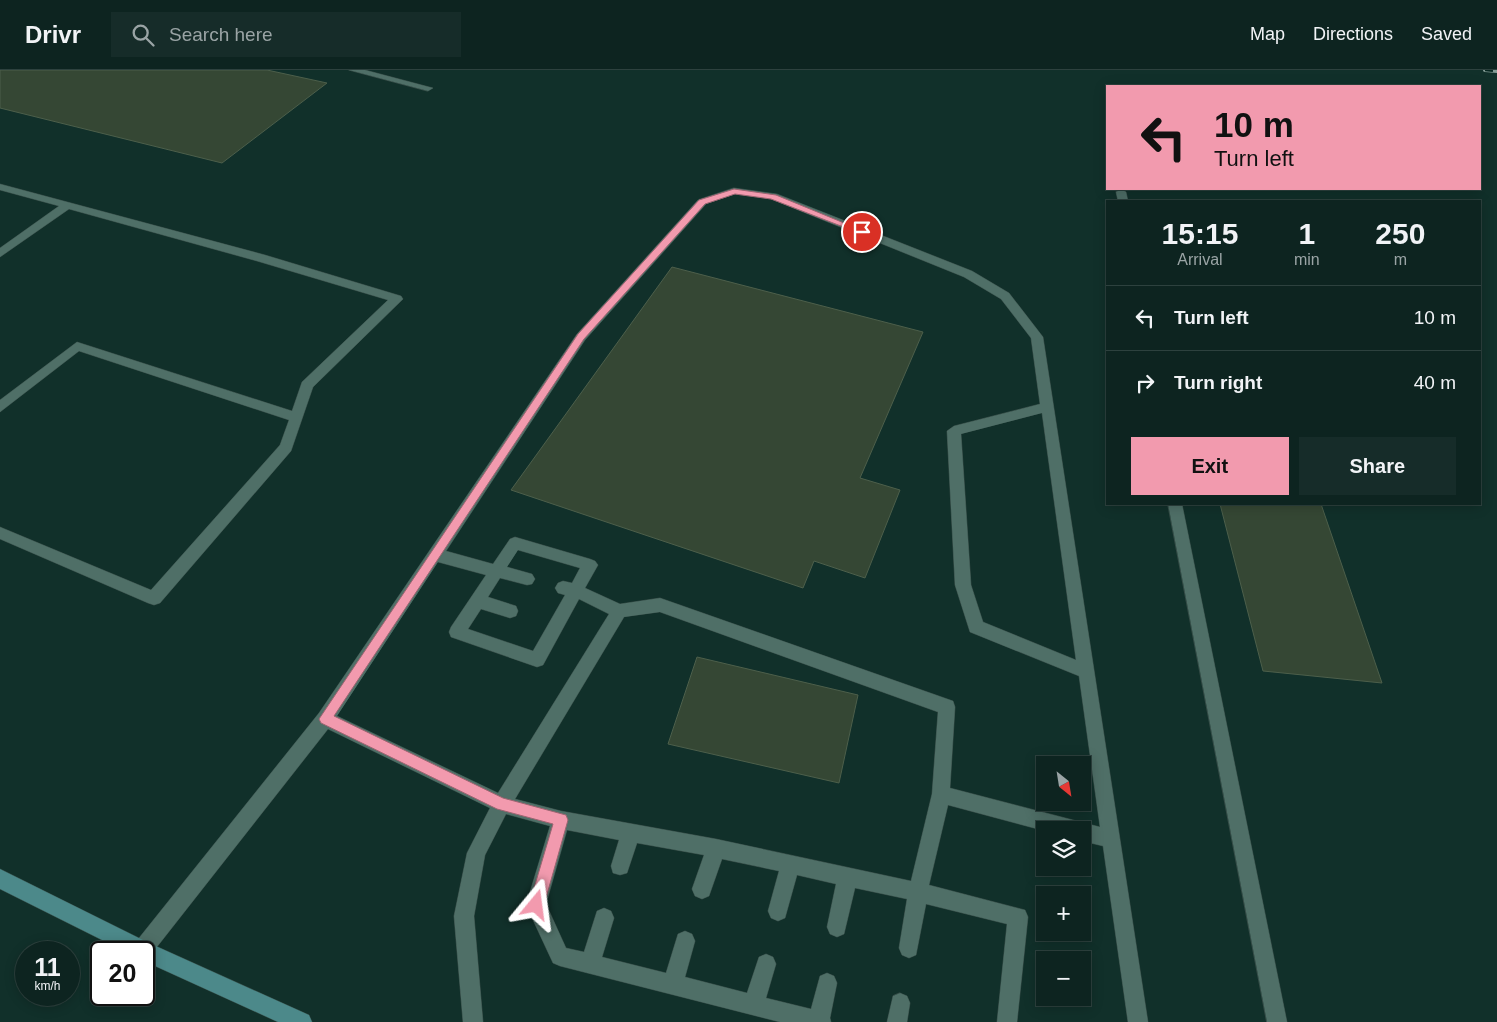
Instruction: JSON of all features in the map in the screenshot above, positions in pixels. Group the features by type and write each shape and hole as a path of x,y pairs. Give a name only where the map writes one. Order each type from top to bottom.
{"street":[{"path":"0,879 124,941"},
{"path":"155,956 302,1022"}],"lane":[{"path":"354,70 428,88"},
{"path":"0,187 261,258 396,299 308,385 286,447 154,598 0,533"},
{"path":"149,941 325,719 581,337 702,202 734,191 773,196 968,274 1005,296 1037,337 1138,1022"},
{"path":"0,253 66,206"},
{"path":"0,407 77,346 296,417"},
{"path":"1047,407 954,430 963,585 976,627 1086,671"},
{"path":"1175,505 1277,1022"},
{"path":"515,543 590,565 570,590 536,660 457,632 515,543"},
{"path":"435,555 527,579"},
{"path":"570,590 619,611 660,605 947,707 941,794 918,892 909,948"},
{"path":"478,601 510,611"},
{"path":"473,1022 464,916 476,853 502,804 619,611"},
{"path":"325,719 502,804 561,820 716,848 790,866 918,892 1018,917 1007,1022"},
{"path":"941,794 1042,821"},
{"path":"561,820 536,905 560,956 820,1022 827,982"},
{"path":"620,866 630,833"},
{"path":"1091,834 1110,839"},
{"path":"702,889 716,848"},
{"path":"778,911 790,866"},
{"path":"837,927 847,878"},
{"path":"590,964 604,918"},
{"path":"673,985 685,941"},
{"path":"754,1005 766,964"}],"building":[{"path":"0,70 267,70 327,83 222,163 0,108"},
{"path":"672,267 923,332 860,478 900,490 865,578 814,561 803,588 511,490"},
{"path":"1220,505 1321,505 1382,683 1263,671"},
{"path":"697,657 858,695 839,783 668,744"}],"railway":[{"path":"1485,70 1497,71"}],"route":[{"path":"536,905 561,820 502,804 325,719 581,337 702,202 734,191 773,196 862,232"}]}
